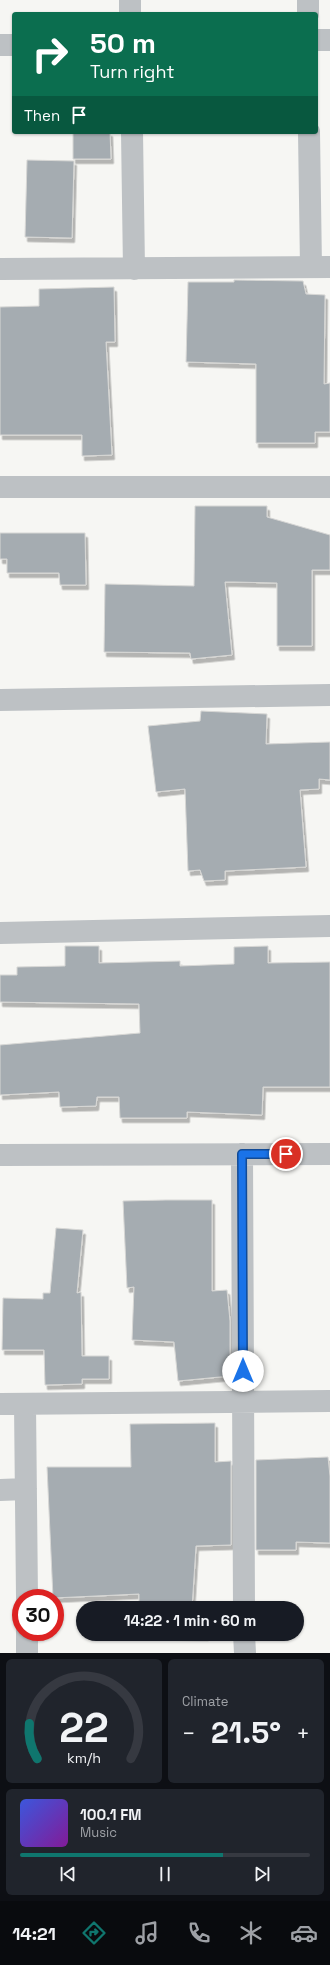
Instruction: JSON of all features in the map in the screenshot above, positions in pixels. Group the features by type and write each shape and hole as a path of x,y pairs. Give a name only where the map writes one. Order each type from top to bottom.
{"street":[{"path":"130,0 130,12"},
{"path":"308,0 308,12"},
{"path":"318,40 330,40"},
{"path":"0,45 12,45"},
{"path":"132,134 134,269"},
{"path":"0,269 321,267 309,134"},
{"path":"0,487 330,487"},
{"path":"0,700 330,695"},
{"path":"0,932 330,926"},
{"path":"242,1154 244,1601"},
{"path":"0,1155 330,1154"},
{"path":"0,1404 330,1401"},
{"path":"25,1404 26,1589"},
{"path":"0,1490 26,1489"},
{"path":"27,1641 27,1653"},
{"path":"244,1641 245,1653"}],"building":[{"path":"73,134 110,134 111,159 73,159"},
{"path":"27,160 74,161 72,238 25,237"},
{"path":"234,280 303,281 306,294 325,295 324,384 330,383 330,432 315,432 315,443 256,443 256,364 186,362 188,282 234,282"},
{"path":"114,287 115,342 106,342 112,455 82,456 82,435 0,435 0,307 39,306 39,289"},
{"path":"195,506 267,506 267,517 330,535 330,570 312,570 312,646 277,646 277,583 225,582 232,655 191,659 190,653 104,652 105,584 194,586"},
{"path":"0,533 85,533 86,585 60,585 59,573 7,573 7,559 0,559"},
{"path":"201,711 267,714 266,744 330,742 330,780 319,779 319,789 300,790 306,867 225,871 225,880 204,881 200,870 188,871 185,789 156,792 148,726 200,721"},
{"path":"65,946 99,946 99,963 180,961 180,966 234,964 234,947 268,946 268,963 330,962 330,1087 263,1087 262,1115 187,1112 187,1118 120,1118 119,1097 97,1097 96,1106 60,1107 59,1092 0,1095 0,1045 140,1033 139,1004 0,1002 0,975 17,975 17,967 65,966"},
{"path":"212,1200 212,1291 227,1290 230,1321 230,1376 178,1381 174,1342 132,1340 134,1287 127,1288 123,1201"},
{"path":"56,1228 83,1230 77,1293 81,1292 82,1356 109,1356 109,1379 82,1379 82,1384 45,1385 44,1350 2,1350 3,1298 43,1299 43,1293 50,1293"},
{"path":"215,1423 215,1462 231,1461 231,1545 196,1546 192,1601 139,1601 139,1594 64,1597 64,1589 53,1589 47,1467 131,1467 130,1424"},
{"path":"328,1457 330,1476 330,1543 296,1542 296,1550 256,1550 256,1460"}],"route":[{"path":"243,1371 242,1154 286,1154"}]}
